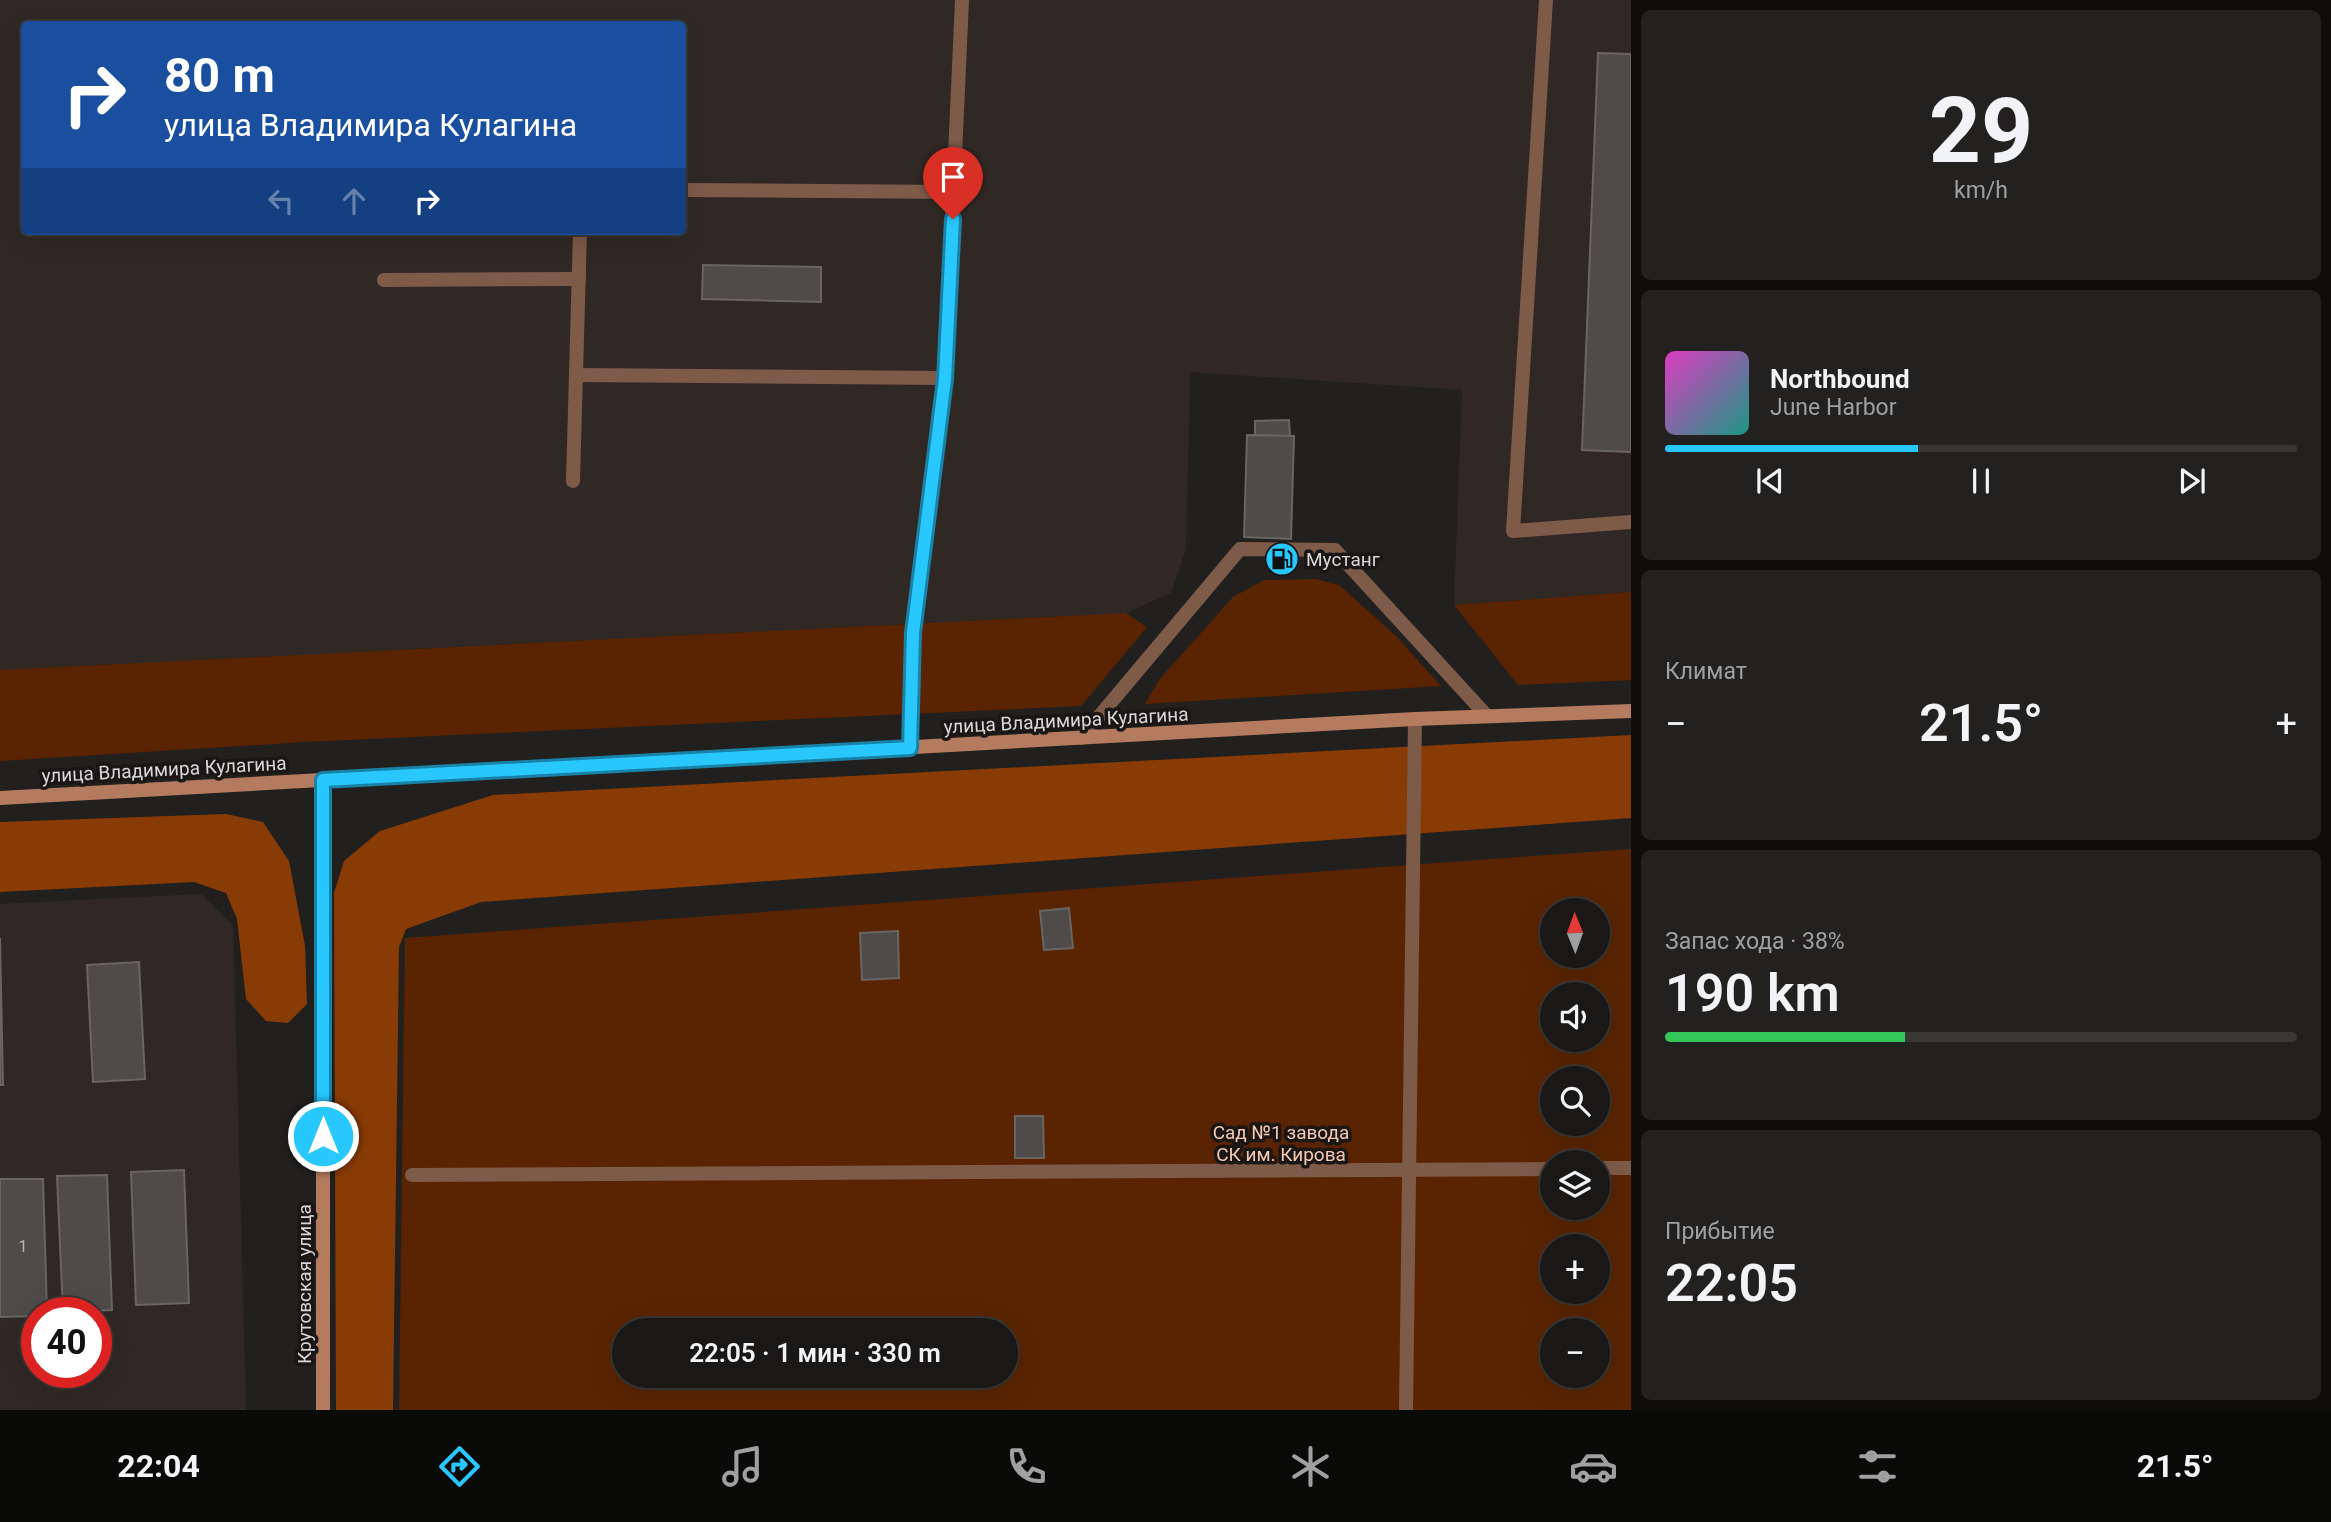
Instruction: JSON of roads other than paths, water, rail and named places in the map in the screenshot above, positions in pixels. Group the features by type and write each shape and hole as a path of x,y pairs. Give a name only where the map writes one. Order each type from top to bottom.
{"street":[{"name":"улица Владимира Кулагина","path":"0,797 1486,715 1631,711"},
{"name":"Крутовская улица","path":"323,780 323,1410"}],"lane":[{"path":"910,748 913,633 945,379 962,0"},
{"path":"1546,0 1513,531 1631,522"},
{"path":"686,190 955,192"},
{"path":"573,481 580,235"},
{"path":"384,281 579,279"},
{"path":"576,375 945,379"},
{"path":"1081,738 1240,549 1335,550 1486,715"},
{"path":"1406,1410 1415,719"},
{"path":"1610,1168 1631,1168"},
{"path":"412,1175 1540,1169"}],"place":[{"name":"Мустанг","path":"1282,559"}],"park label":[{"name":"Сад №1 завода СК им. Кирова","path":"1281,1143"}]}
